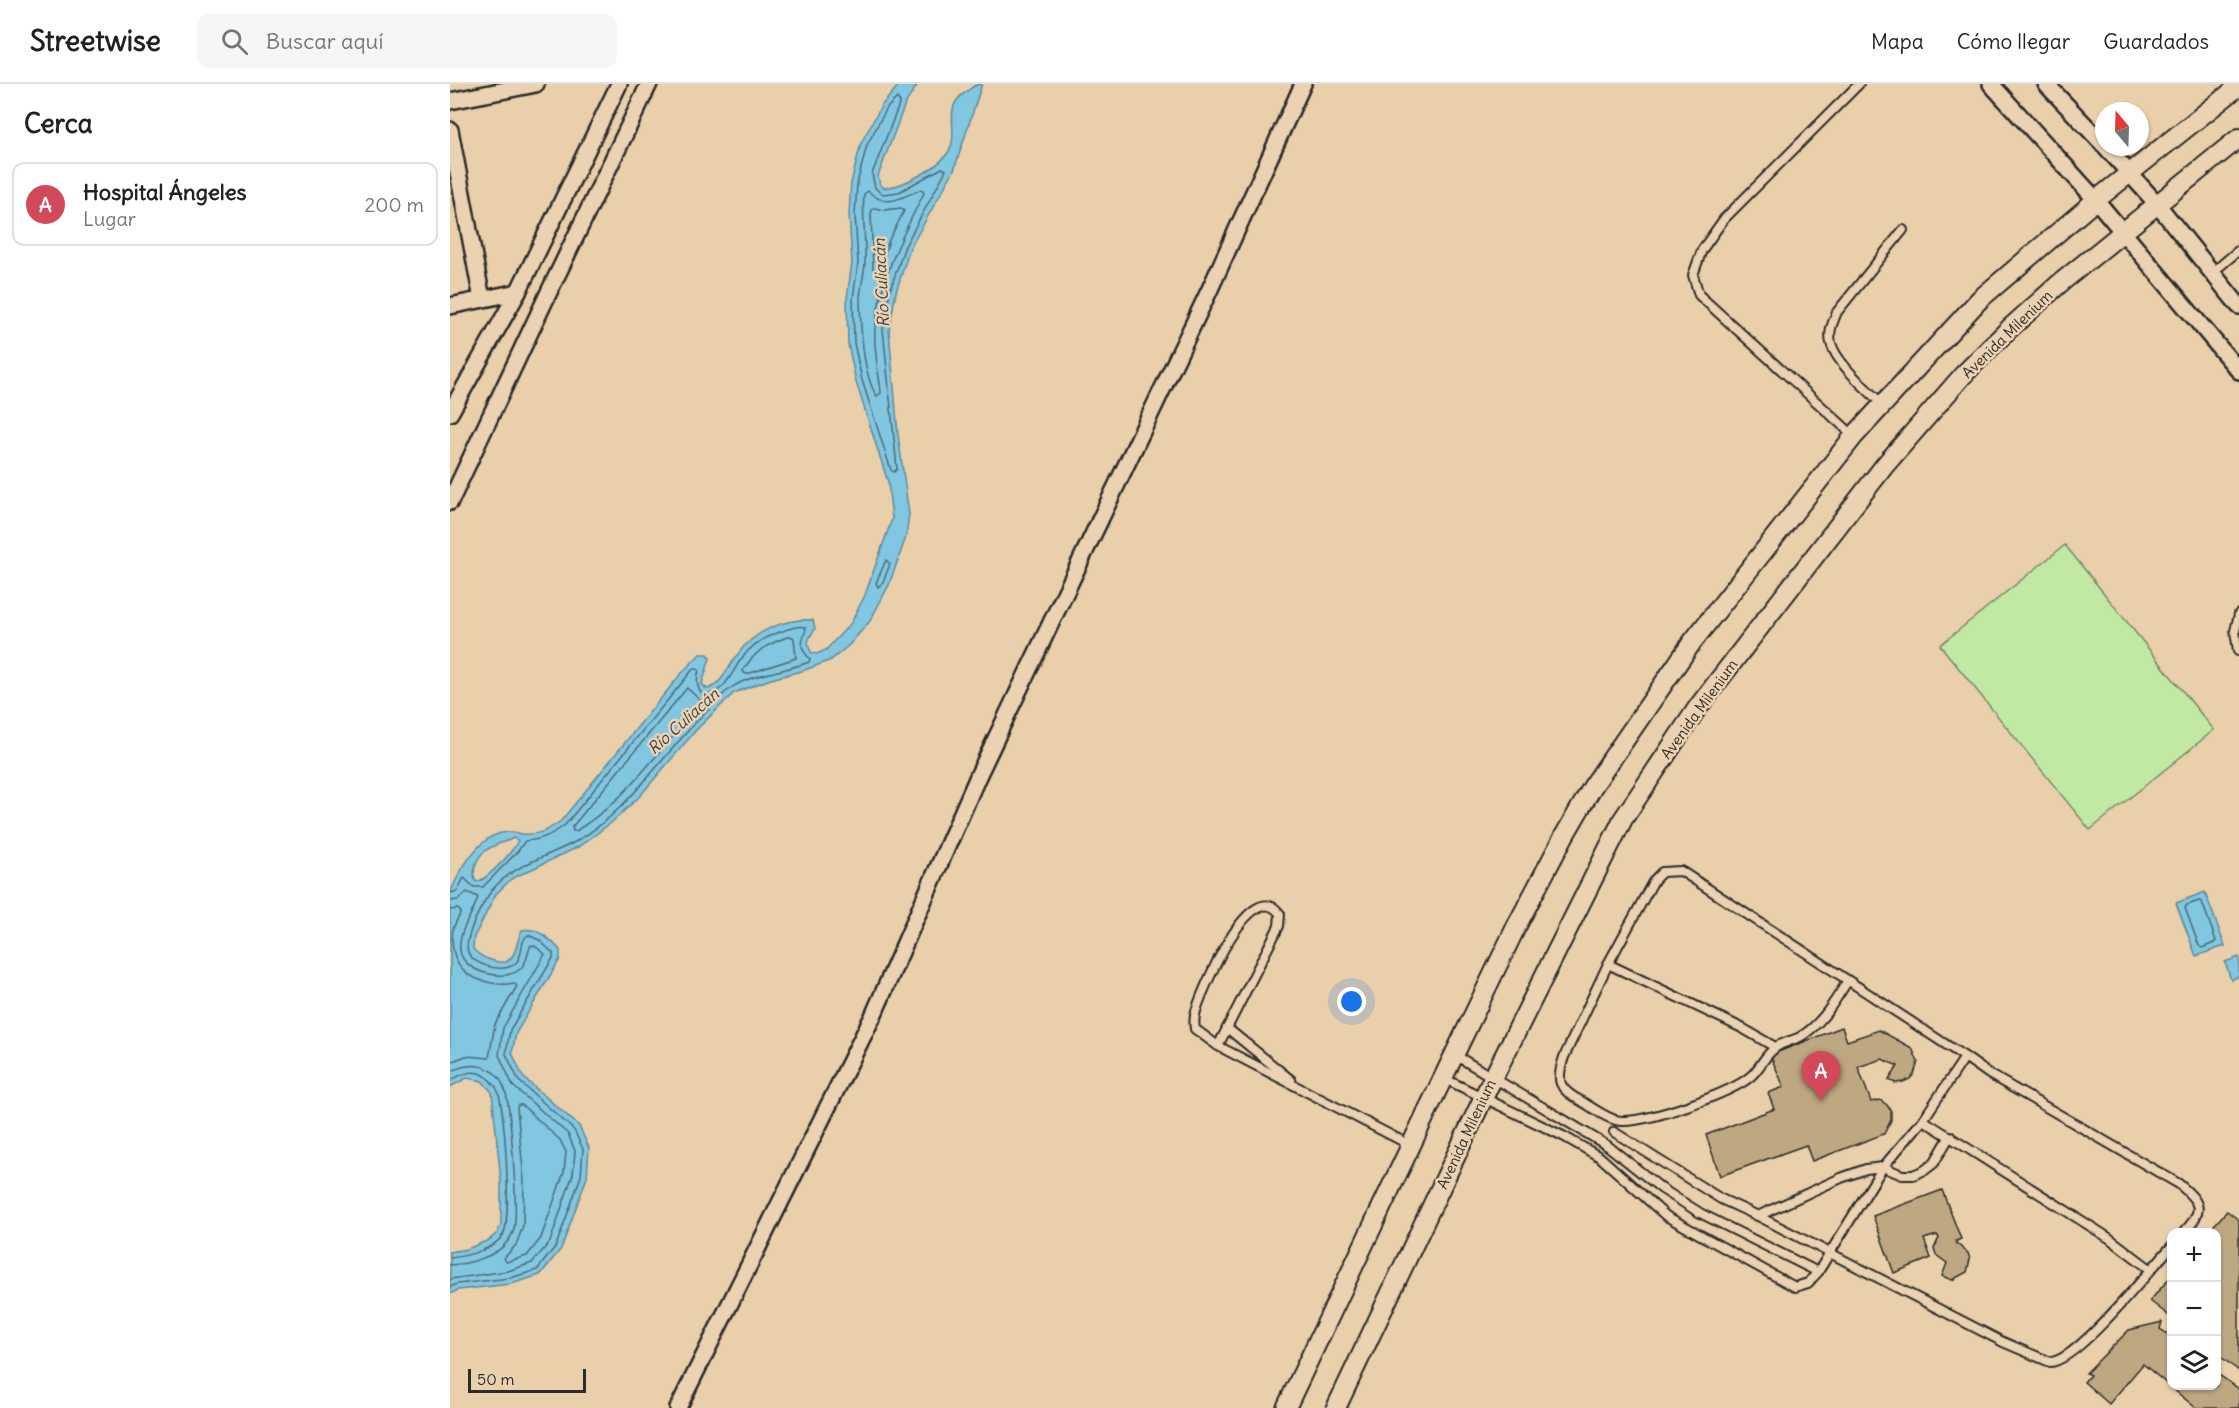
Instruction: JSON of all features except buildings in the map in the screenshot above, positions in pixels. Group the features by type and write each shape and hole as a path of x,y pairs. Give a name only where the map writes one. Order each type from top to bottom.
{"street":[{"path":"450,102 536,84"},
{"path":"450,413 518,292 619,84"},
{"path":"450,502 649,84"},
{"path":"678,1408 873,1016 979,774 1166,383 1303,84"},
{"path":"1991,84 2123,231 2239,371"},
{"path":"2046,84 2095,135"},
{"path":"1286,1408 1521,917 1593,786 1693,641 1854,436 1980,299 2096,201 2239,86"},
{"path":"450,130 482,299"},
{"name":"Avenida Milenium","path":"1336,1408 1483,1097 1623,819 1698,707 1886,465 1964,374 2025,314 2123,231 2239,138"},
{"path":"2115,156 2157,204 2239,306"},
{"path":"450,306 518,292"}],"lane":[{"path":"1854,436 1699,295 1692,275 1702,250 1725,219 1859,84"},
{"path":"1882,404 1835,355 1830,341 1831,327 1837,312 1903,230"},
{"path":"2212,273 2239,250"},
{"path":"2238,651 2235,631 2239,614"},
{"path":"1847,982 1820,1022 1800,1037 1775,1047 1750,1077 1717,1094 1646,1120 1619,1121 1570,1096 1559,1081 1559,1070 1564,1057 1608,964 1654,880 1662,872 1682,871 1989,1074 2179,1184 2192,1196 2198,1207 2198,1216 2188,1228"},
{"path":"1218,1046 1281,922 1280,914 1267,904 1258,907 1235,928 1195,1013 1195,1029 1218,1046 1410,1146"},
{"path":"1608,964 1742,1028 1775,1047"},
{"path":"1227,1028 1300,1088"},
{"path":"1454,1055 1608,1146 1662,1189 1700,1213 1818,1272"},
{"path":"1443,1078 1563,1136 1600,1157 1666,1216 1792,1286 1804,1285 1818,1272 1883,1167 1923,1120 1965,1058"},
{"path":"1923,1120 2109,1238 2150,1269"},
{"path":"1600,1157 1608,1146 1619,1121"},
{"path":"1614,1132 1721,1199 1831,1252 2003,1342 2050,1362 2057,1362 2079,1347 2167,1251"},
{"path":"1758,1216 1854,1173 1883,1167 1902,1175 1912,1175 1925,1170 1935,1163 1950,1136"}],"green space":[{"path":"2065,545 2214,730 2090,830 1940,645"}],"water":[{"name":"Río Culiacán","path":"900,84 918,84 905,104 878,176 884,188 913,179 943,159 952,143 952,116 955,103 973,86 982,84 954,170 910,248 896,292 889,330 898,435 909,514 906,537 889,585 870,621 849,645 831,660 734,693 697,729 639,797 611,823 578,847 511,879 496,894 474,937 473,949 476,952 497,962 506,962 515,952 522,930 533,930 543,935 560,950 560,959 516,1033 512,1053 523,1077 579,1126 589,1148 587,1177 561,1249 540,1275 511,1284 458,1290 450,1294 450,1252 467,1249 489,1240 497,1233 501,1225 501,1182 492,1092 482,1081 467,1078 450,1087 450,893 459,874 472,854 488,839 510,832 538,833 561,821 680,675 700,654 708,654 710,658 702,684 707,689 721,679 745,646 761,633 781,624 813,620 815,629 808,643 812,653 817,654 826,650 851,623 865,595 892,519 888,482 856,382 848,344 847,298 852,263 849,214 851,183 861,143 882,105","holes":["514,838 518,840 500,864 476,882 475,867 481,855 496,845"]},
{"path":"2205,892 2225,946 2196,956 2176,903"},
{"path":"2239,957 2239,976 2231,980 2225,962"}],"place":[{"name":"Hospital Ángeles","path":"1821,1101"}]}
